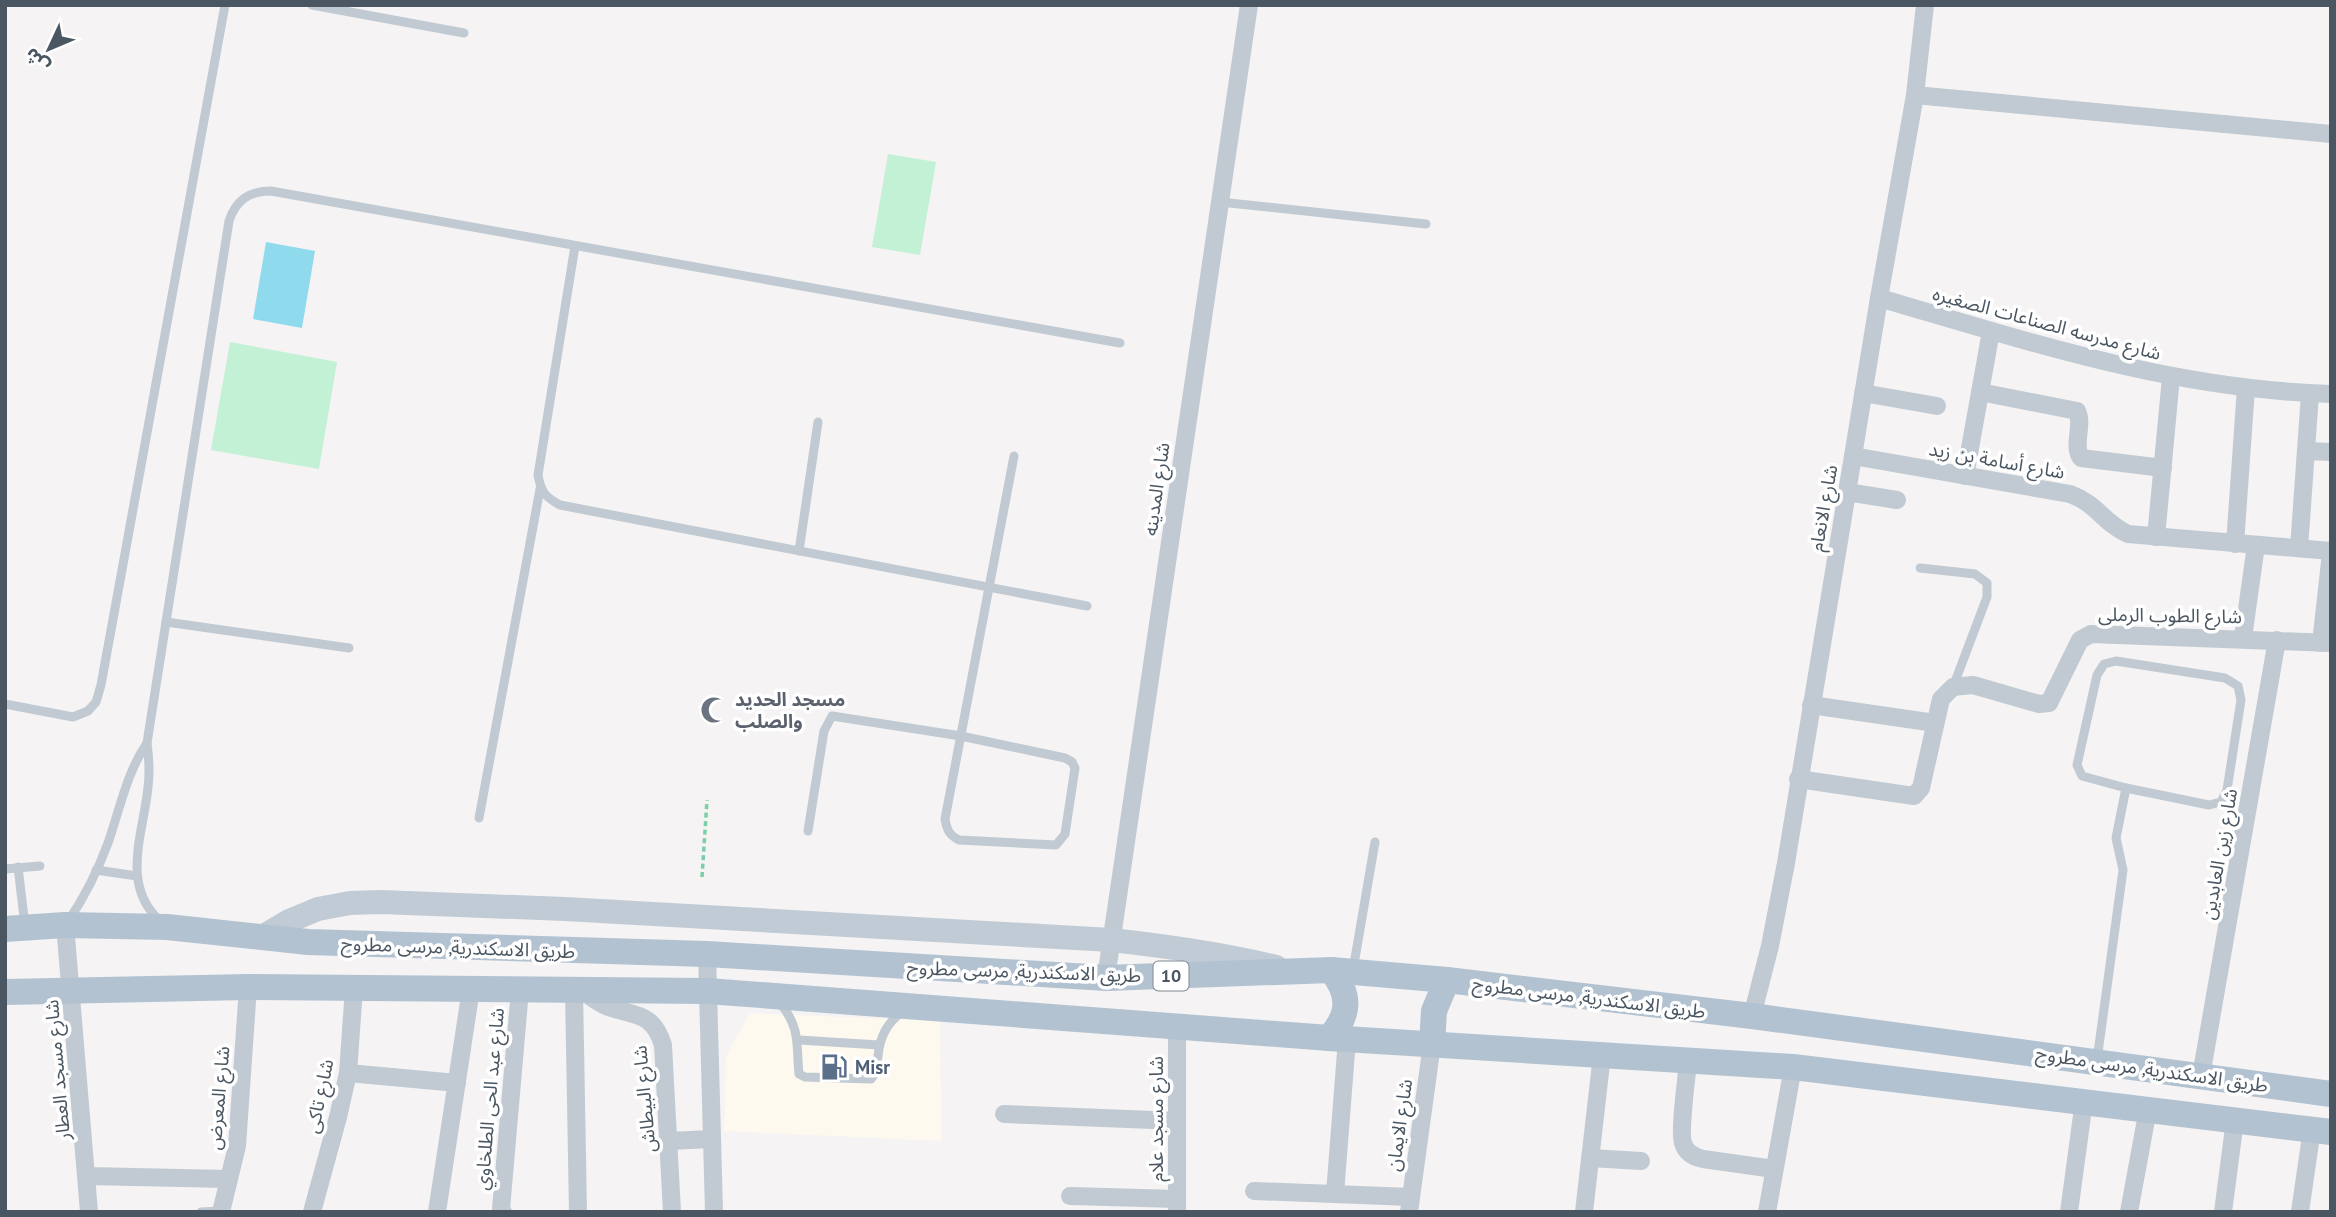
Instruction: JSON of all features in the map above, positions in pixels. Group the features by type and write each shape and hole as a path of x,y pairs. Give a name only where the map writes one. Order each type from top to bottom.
{"main road":[{"path":"262,937 289,921 318,909 349,903 381,902 565,909 1111,940 1159,945 1291,971"},
{"name":"طريق الاسكندرية, مرسى مطروح","path":"15,929 65,925 167,927 355,944 707,954 1106,978 1342,971 1447,980 1752,1016 2331,1094"},
{"path":"1338,1039 1339,1027 1345,1013 1345,997 1340,982 1342,971"},
{"path":"1432,1044 1434,1011 1447,980"},
{"name":"طريق الاسكندرية, مرسى مطروح","path":"5,992 248,987 707,992 775,996 1338,1039 1793,1067 2321,1130"}],"street":[{"name":"شارع المدينه","path":"1106,978 1249,5"},
{"name":"شارع الانعام","path":"1752,1016 1772,936 1915,95 1925,5"},
{"path":"1915,95 2331,134"},
{"name":"شارع مدرسه الصناعات الصغيره","path":"1879,298 2081,358 2171,377 2246,388 2331,394"},
{"path":"1965,476 1991,331"},
{"path":"2156,537 2171,377"},
{"path":"2235,544 2246,388"},
{"path":"1980,392 2077,411 2078,452 2081,458 2163,468"},
{"path":"1863,393 1937,406"},
{"path":"2298,548 2310,394"},
{"path":"2306,451 2331,452"},
{"name":"شارع أسامة بن زيد","path":"1853,456 2070,494 2092,504 2117,529 2127,534 2331,552"},
{"path":"1847,492 1897,500"},
{"path":"2243,638 2256,545"},
{"path":"2326,643 2331,552"},
{"name":"شارع الطوب الرملى","path":"1953,687 1972,685 2045,704 2051,701 2080,640 2087,635 2243,638 2326,643"},
{"name":"شارع زين العابدين","path":"2201,1076 2277,640"},
{"path":"1798,779 1914,796 1921,788 1941,699 1953,687"},
{"path":"1811,705 1935,723"},
{"name":"شارع مسجد العطار","path":"65,925 89,1212"},
{"path":"707,954 714,1212"},
{"name":"شارع المعرض","path":"221,1211 238,1134 248,987"},
{"name":"شارع تاكى","path":"312,1212 348,1073 354,988"},
{"path":"437,1212 471,989"},
{"name":"شارع عبد الحى الطلخاوي","path":"503,1212 501,1209 520,990"},
{"path":"578,990 578,1212"},
{"name":"شارع البيطاش","path":"578,990 605,1005 634,1012 648,1019 659,1030 663,1045 672,1212"},
{"name":"شارع مسجد علام","path":"1177,1026 1177,1206"},
{"path":"1335,1194 1338,1039"},
{"name":"شارع الايمان","path":"1410,1204 1432,1044"},
{"path":"1584,1212 1602,1055"},
{"path":"1688,1061 1682,1138 1686,1150 1703,1159 1774,1169"},
{"path":"1767,1212 1793,1067"},
{"path":"348,1073 457,1083"},
{"path":"2069,1212 2084,1101"},
{"path":"2129,1212 2148,1109"},
{"path":"1004,1114 1177,1121"},
{"path":"2223,1212 2235,1120"},
{"path":"2300,1212 2321,1130"},
{"path":"669,1140 711,1139"},
{"path":"1590,1158 1642,1161"},
{"path":"87,1176 228,1179"},
{"path":"1254,1191 1335,1194 1410,1204"},
{"path":"1070,1196 1177,1206"}],"lane":[{"path":"5,704 73,717 88,711 96,702 102,685 225,5"},
{"path":"312,5 464,33"},
{"path":"167,927 152,913 141,896 137,876 138,849 149,776 147,743 229,221 232,210 249,194 271,191 1119,343"},
{"path":"1220,202 1426,224"},
{"path":"479,818 540,489 538,475 575,246"},
{"path":"799,551 818,422"},
{"path":"808,831 824,731 832,716 961,736 1065,758 1072,762 1075,768 1062,841 1056,845 959,840 951,836 945,819 961,736 1014,456"},
{"path":"540,489 546,498 560,505 1087,606"},
{"path":"1920,568 1975,574 1987,583 1987,597 1953,687"},
{"path":"166,622 349,648"},
{"path":"2116,661 2225,678 2238,686 2241,700 2227,790 2221,802 2209,805 2126,788 2087,779 2082,776 2077,765 2097,675 2104,664 2116,661"},
{"path":"65,925 88,890 107,845 127,780 147,743"},
{"path":"2097,1062 2123,870 2116,838 2126,788"},
{"path":"1342,971 1375,842"},
{"path":"5,869 40,866"},
{"path":"15,929 18,867"},
{"path":"96,870 137,876"},
{"path":"775,996 794,1024 799,1040 799,1074 806,1077 872,1079 884,1029 895,1016 909,1006"},
{"path":"799,1040 879,1045"},
{"path":"201,1212 221,1211"}],"path":[{"path":"702,877 707,800"}],"shaded area":[{"path":"750,1013 940,1021 941,1141 724,1131 726,1056"}],"green space":[{"path":"888,154 936,162 920,255 872,247"},
{"path":"230,342 337,362 319,469 211,450"}],"water":[{"path":"266,242 315,251 302,328 253,319"}],"place":[{"name":"مسجد الحديد والصلب","path":"714,710"},
{"name":"Misr","path":"834,1067"}]}
